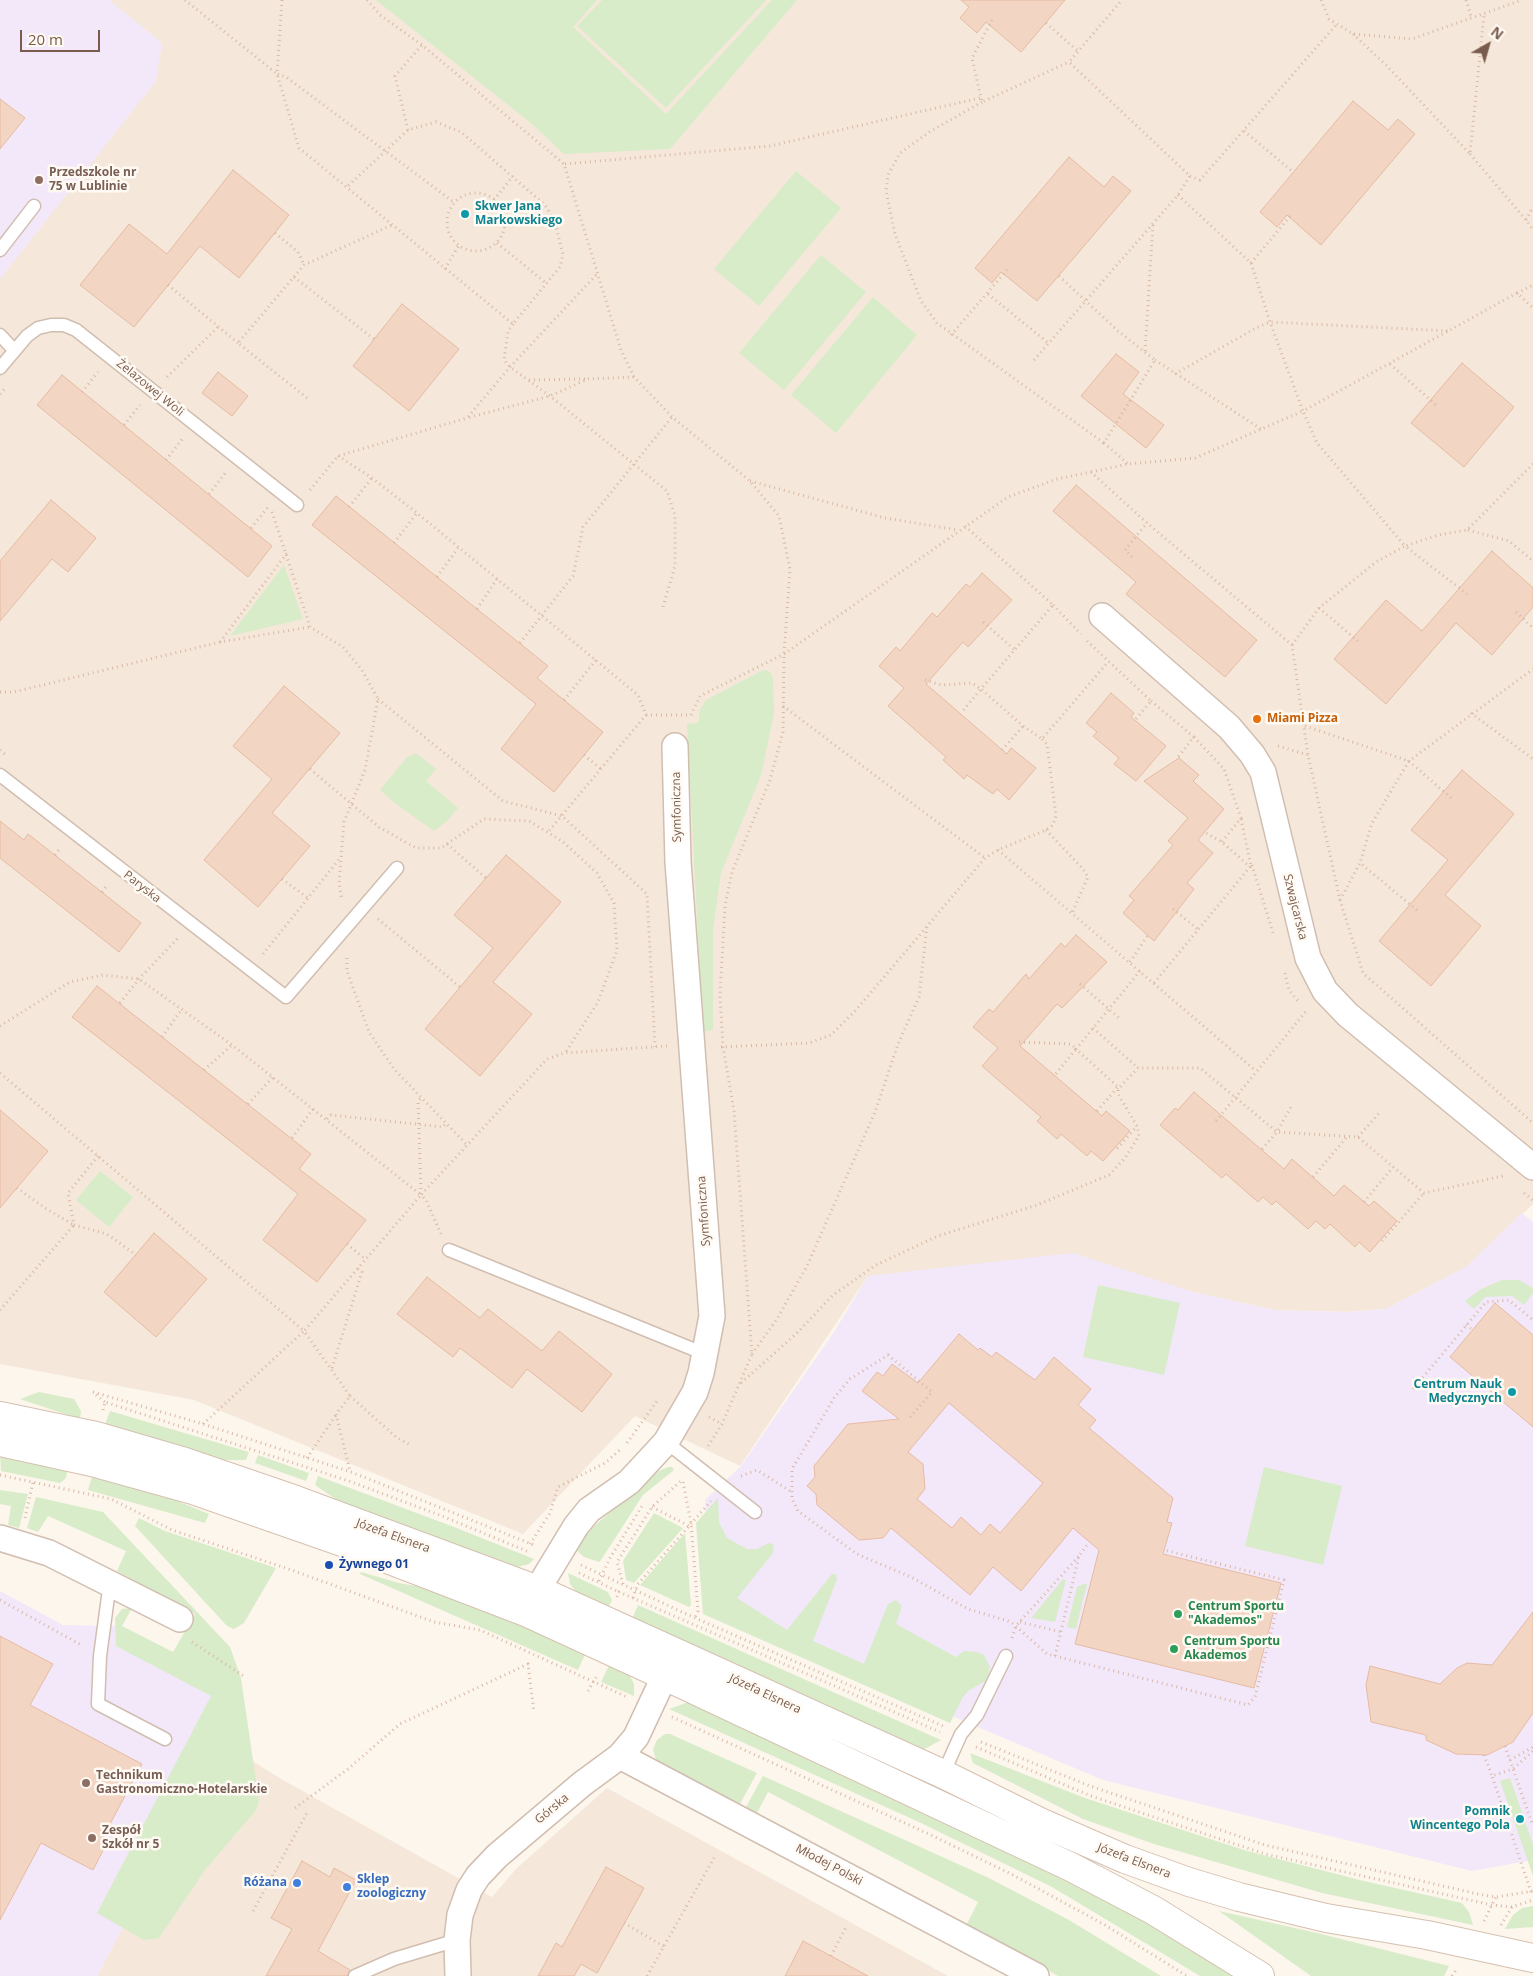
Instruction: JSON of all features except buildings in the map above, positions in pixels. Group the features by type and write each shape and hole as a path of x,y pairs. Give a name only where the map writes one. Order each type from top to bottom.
{"street":[{"name":"Szwajcarska","path":"1102,616 1229,727 1252,754 1263,772 1308,958 1325,991 1348,1015 1532,1165"},
{"name":"Symfoniczna","path":"533,1602 576,1526 589,1510 629,1482 666,1442 694,1392 705,1354 712,1316 678,862 676,746"},
{"name":"Józefa Elsnera","path":"0,1416 96,1436 185,1462 332,1513 601,1632 671,1664 1153,1910 1260,1976"},
{"name":"Józefa Elsnera","path":"0,1442 92,1462 193,1490 348,1544 533,1602"},
{"path":"9,1540 49,1552 180,1620"},
{"name":"Józefa Elsnera","path":"671,1664 943,1774 1040,1822 1125,1859 1206,1887 1326,1918 1454,1940 1533,1958"},
{"name":"Górska","path":"458,1976 457,1940 460,1915 469,1890 478,1876 511,1844 582,1784 620,1756 636,1737 671,1664"},
{"name":"Młodej Polski","path":"620,1756 1036,1976"}],"lane":[{"path":"0,250 34,206"},
{"name":"Żelazowej Woli","path":"0,368 14,350 38,328 64,325 76,330 297,505"},
{"path":"0,335 14,350"},
{"name":"Paryska","path":"0,775 286,997 347,927"},
{"path":"347,927 397,868"},
{"path":"449,1250 705,1354"},
{"path":"666,1442 755,1512"},
{"path":"110,1582 100,1656 98,1704 165,1739"},
{"path":"943,1774 960,1737 977,1715 1006,1656"},
{"path":"355,1976 394,1959 457,1940"}],"path":[{"path":"185,0 277,74 286,77 454,203"},
{"path":"282,0 277,74 299,148 348,186 392,225 513,324"},
{"path":"1122,0 1069,62 981,100 900,153 888,175 886,191 895,234 922,301 937,323 951,335 1104,443 1128,464"},
{"path":"1321,0 1329,18 1353,34 1407,87 1470,154 1533,230"},
{"path":"1466,0 1472,19"},
{"path":"1353,34 1412,39 1522,0"},
{"path":"1470,154 1484,15"},
{"path":"981,100 972,58 992,20"},
{"path":"1046,23 1078,51"},
{"path":"1069,62 1190,176 1200,180 1338,24"},
{"path":"408,130 395,76 422,45"},
{"path":"564,164 770,146 981,100"},
{"path":"348,186 383,151 408,130 436,122 461,132 545,205 554,220 563,254 560,267 508,331 504,360 510,368 550,396 666,491 675,516 675,566 662,610"},
{"path":"1244,130 1293,172"},
{"path":"494,200 513,176"},
{"path":"1034,360 1047,342 1178,195 1190,176"},
{"path":"471,194 487,195 494,200 504,214 505,224 497,243 481,251 465,249 459,245 453,239 447,223 454,203 471,194"},
{"path":"1178,195 1251,263 1270,322 1317,443 1405,546 1466,594"},
{"path":"1526,220 1533,207"},
{"path":"1251,263 1292,214"},
{"path":"1145,352 1152,224"},
{"path":"238,343 304,265 392,225"},
{"path":"275,233 298,252 304,265"},
{"path":"497,243 546,283"},
{"path":"445,269 459,245"},
{"path":"951,335 1007,270"},
{"path":"467,418 510,368 597,274"},
{"path":"1058,276 1155,360 1261,429"},
{"path":"294,277 374,340"},
{"path":"168,285 307,398"},
{"path":"1091,472 1128,464 1195,458 1303,411 1533,285"},
{"path":"1517,293 1533,308"},
{"path":"988,294 1047,342"},
{"path":"1175,374 1270,322 1450,331"},
{"path":"152,391 218,326"},
{"path":"1104,443 1155,360"},
{"path":"1390,364 1437,406"},
{"path":"82,392 101,367"},
{"path":"528,380 634,377"},
{"path":"279,529 338,456 550,396 588,379"},
{"path":"0,394 11,380"},
{"path":"124,425 143,402 136,397"},
{"path":"520,643 573,576 583,527 672,417"},
{"path":"177,432 190,442"},
{"path":"166,460 184,438"},
{"path":"338,456 372,478 417,513 638,695 646,715"},
{"path":"1467,530 1533,464"},
{"path":"221,467 234,477"},
{"path":"209,494 227,472"},
{"path":"350,507 372,478"},
{"path":"750,481 885,518 958,530"},
{"path":"262,500 269,505 279,529 310,627"},
{"path":"251,528 269,505"},
{"path":"394,543 417,513"},
{"path":"1132,557 1125,550 1147,523"},
{"path":"965,526 1053,605 1108,662 1194,737 1224,769 1241,818 1251,866 1276,944"},
{"path":"1292,645 1319,608 1376,562 1405,546 1438,535 1467,530 1509,542 1533,561"},
{"path":"437,577 458,548"},
{"path":"220,642 286,553"},
{"path":"476,609 498,579"},
{"path":"961,713 1053,605"},
{"path":"1319,608 1360,643"},
{"path":"1516,612 1533,628"},
{"path":"983,622 1015,650"},
{"path":"0,692 14,692 220,642 310,627 343,647 362,670 378,699 503,801 562,816 647,894 655,1047"},
{"path":"646,715 691,715 700,696 784,654"},
{"path":"564,700 596,660"},
{"path":"1042,739 1108,662"},
{"path":"1340,900 1360,863 1372,822 1409,761 1471,713 1533,669"},
{"path":"783,706 986,858 998,850 1046,830 1053,825 1056,816 1047,744 972,683 941,685 926,680"},
{"path":"378,699 365,770 344,822 339,883 347,927 347,971 369,1032 394,1069 467,1144"},
{"path":"1135,720 1151,701"},
{"path":"1471,713 1533,759"},
{"path":"548,832 646,715"},
{"path":"1002,750 1023,726"},
{"path":"1305,726 1409,761 1451,798"},
{"path":"1178,757 1194,737"},
{"path":"0,750 15,762"},
{"path":"584,755 601,769"},
{"path":"310,769 379,828 416,848 441,848 484,819 529,821 562,841 597,873 614,903 617,950 598,1002 564,1053"},
{"path":"1222,842 1241,818"},
{"path":"1046,830 1083,869 1088,877 1072,913"},
{"path":"1204,832 1222,842 1251,866"},
{"path":"53,840 68,852"},
{"path":"447,844 486,878"},
{"path":"55,855 61,846"},
{"path":"998,850 1256,1071"},
{"path":"259,960 341,857"},
{"path":"1360,863 1418,911"},
{"path":"1154,983 1251,866"},
{"path":"102,879 113,887"},
{"path":"282,879 308,898"},
{"path":"102,892 109,884"},
{"path":"364,907 460,987"},
{"path":"1173,908 1199,930"},
{"path":"752,1354 777,1319 807,1266 875,1112 898,1044 919,997 927,926"},
{"path":"120,1003 139,979 178,938 170,932"},
{"path":"1130,962 1148,935"},
{"path":"1055,1075 1140,971"},
{"path":"1216,1121 1307,1010 1289,990 1284,972"},
{"path":"0,1026 70,982 103,975 139,979 232,1045 421,1195"},
{"path":"1080,984 1119,1018"},
{"path":"162,1037 182,1009"},
{"path":"1093,1028 1138,1068 1200,1068 1277,1132 1358,1137 1424,1193"},
{"path":"741,1384 797,1333 833,1295 876,1265 938,1236 1037,1205 1109,1175 1124,1158 1139,1136 1137,1126 1118,1094 1118,1086 1071,1044 1020,1042"},
{"path":"204,1070 232,1045"},
{"path":"1097,1111 1118,1086 1120,1087 1138,1068"},
{"path":"0,1073 304,1331 350,1396 396,1437 412,1446"},
{"path":"248,1104 273,1078"},
{"path":"203,1424 304,1331 421,1195 418,1101 421,1098"},
{"path":"1262,1149 1277,1132 1292,1105"},
{"path":"292,1138 313,1109"},
{"path":"1358,1137 1381,1111"},
{"path":"327,1119 331,1115 443,1127 446,1124"},
{"path":"1116,1151 1137,1126"},
{"path":"1312,1177 1346,1137"},
{"path":"74,1225 68,1193 98,1156"},
{"path":"1364,1202 1393,1168"},
{"path":"1382,1241 1424,1193 1503,1176"},
{"path":"17,1188 45,1208 74,1225 107,1234 136,1255"},
{"path":"0,1310 74,1225"},
{"path":"347,1244 366,1259"},
{"path":"332,1369 362,1272 357,1268"},
{"path":"1413,1389 1486,1302 1509,1300 1533,1320"},
{"path":"1466,1325 1473,1330"},
{"path":"910,1417 932,1392 888,1355 850,1379 834,1398 792,1469 792,1492 794,1506 798,1511 857,1554 911,1577 968,1609 1003,1619 1016,1626 1047,1654 1248,1704 1252,1702 1255,1697 1284,1580 1164,1550"},
{"path":"105,1402 94,1392 203,1424 351,1472 603,1573 695,1618 1091,1796 1265,1854 1492,1905 1512,1907 1533,1900"},
{"path":"307,1458 350,1396"},
{"path":"336,1414 351,1472"},
{"path":"636,1590 637,1585 734,1475 746,1475 757,1470 792,1492"},
{"path":"0,1475 111,1499 172,1530 295,1571 434,1622 480,1630 581,1678 651,1707 931,1835 1013,1875 1105,1925 1187,1976"},
{"path":"683,1480 690,1525 698,1611 695,1618"},
{"path":"9,1540 33,1482"},
{"path":"599,1581 644,1503"},
{"path":"652,1507 690,1525"},
{"path":"1016,1626 1079,1556 1089,1542"},
{"path":"1055,1656 1079,1556"},
{"path":"581,1678 619,1592 960,1737 1098,1789 1265,1845 1478,1894 1496,1897 1532,1891 1484,1755"},
{"path":"0,1600 100,1656"},
{"path":"180,1620 193,1644 245,1677"},
{"path":"1020,1622 1061,1632"},
{"path":"295,1808 348,1770 400,1724 528,1664 534,1712"},
{"path":"1505,1746 1533,1826"},
{"path":"1510,1760 1533,1747"},
{"path":"1492,1776 1513,1769 1533,1751"},
{"path":"253,1911 308,1810"},
{"path":"647,1976 715,1856"},
{"path":"624,1923 665,1947"},
{"path":"831,1956 846,1927"}],"shaded area":[{"path":"0,0 1533,0 1533,1204 1466,1267 1386,1309 1346,1312 1274,1310 1193,1292 868,1276 740,1466 635,1416 523,1534 194,1400 0,1364"},
{"name":"Przedszkole nr 75 w Lublinie","path":"0,0 109,0 162,43 156,81 0,279"},
{"path":"1522,1213 1533,1222 1533,1860 1472,1871 1103,1780 711,1614 705,1500 741,1466 834,1332 868,1276 1073,1253 1193,1292 1274,1310 1346,1312 1386,1309 1466,1267"},
{"name":"Zespół Szkół nr 5","path":"0,1591 63,1625 116,1626 223,1679 133,1933 123,1928 97,1976 0,1976"},
{"path":"233,1749 283,1780 492,1897 516,1869 607,1788 948,1976 97,1976 123,1927 133,1932"}],"green space":[{"path":"376,0 597,0 573,27 666,114 772,0 797,0 670,149 564,154 532,124"},
{"path":"602,0 766,0 666,108 577,26"},
{"path":"796,171 841,208 759,306 714,269"},
{"path":"821,255 866,292 784,390 739,353"},
{"path":"873,297 917,335 836,433 791,395"},
{"path":"284,565 303,619 230,636"},
{"path":"763,670 769,671 773,677 774,714 761,775 721,873 713,929 713,1030 703,1032 687,724 698,723 700,710 706,700"},
{"path":"416,753 436,769 426,781 458,808 449,819 434,831 380,790 407,757"},
{"path":"100,1171 133,1197 109,1227 76,1200"},
{"path":"1502,1280 1519,1280 1533,1288 1533,1293 1524,1305 1512,1296 1485,1297 1474,1309 1465,1301 1481,1289"},
{"path":"1098,1285 1180,1303 1164,1375 1083,1357"},
{"path":"39,1392 74,1399 81,1411 80,1419 20,1399"},
{"path":"110,1411 249,1452 246,1460 216,1460 104,1427"},
{"path":"0,1452 68,1466 66,1478 60,1483 1,1471"},
{"path":"258,1455 309,1473 306,1481 255,1463"},
{"path":"672,1467 674,1470 643,1495 599,1562 584,1557 575,1549 594,1526 659,1471"},
{"path":"1264,1467 1342,1486 1323,1565 1245,1546"},
{"path":"94,1470 126,1480 209,1514 205,1523 88,1490"},
{"path":"318,1476 534,1559 529,1564 514,1568 347,1507 315,1485"},
{"path":"0,1490 28,1494 19,1528 8,1525 11,1506 0,1504"},
{"path":"36,1497 103,1512 230,1647 241,1678 259,1801 257,1809 205,1870 159,1938 144,1940 97,1913 211,1696 116,1646 115,1618 122,1609 132,1608 122,1626 173,1652 195,1614 117,1571 126,1551 48,1516 38,1532 27,1528"},
{"path":"718,1498 719,1522 727,1538 747,1549 757,1549 769,1543 774,1545 773,1553 737,1598 787,1630 832,1574 835,1574 837,1579 813,1641 864,1664 888,1604 896,1600 902,1606 896,1624 956,1657 964,1651 977,1652 984,1655 990,1667 987,1680 968,1691 950,1723 703,1614 696,1523"},
{"path":"654,1513 683,1528 634,1583 626,1580 623,1561"},
{"path":"139,1518 165,1531 276,1568 244,1623 234,1629 227,1626 135,1526"},
{"path":"685,1533 691,1605 689,1607 640,1585"},
{"path":"361,1572 399,1583 444,1591 587,1650 578,1670 360,1574"},
{"path":"568,1573 608,1592 612,1600 607,1610 580,1597 570,1584"},
{"path":"1063,1579 1066,1580 1055,1622 1031,1618"},
{"path":"1087,1584 1076,1629 1067,1627 1077,1587"},
{"path":"638,1605 941,1740 921,1751 631,1622"},
{"path":"611,1661 629,1674 634,1684 634,1696 601,1682"},
{"path":"689,1702 1046,1864 1193,1949 1233,1976 1200,1976 1052,1887 921,1823 669,1709"},
{"path":"665,1734 670,1734 757,1773 740,1804 656,1760 653,1749 657,1740"},
{"path":"970,1753 1085,1798 1247,1851 1364,1881 1462,1903 1469,1912 1473,1925 1322,1893 1154,1844 1083,1819 973,1763"},
{"path":"763,1776 989,1878 1069,1920 1161,1976 1058,1976 967,1924 978,1902 768,1792 757,1813 746,1807"},
{"path":"1510,1778 1533,1844 1533,1876 1500,1781"},
{"path":"1533,1906 1533,1927 1505,1929 1513,1915 1522,1908"},
{"path":"1219,1911 1449,1966 1444,1976 1311,1976"}],"place":[{"name":"Przedszkole nr 75 w Lublinie","path":"39,180"},
{"name":"Skwer Jana Markowskiego","path":"465,214"},
{"name":"Miami Pizza","path":"1257,719"},
{"name":"Centrum Nauk Medycznych","path":"1512,1392"},
{"name":"Żywnego 01","path":"329,1565"},
{"name":"Centrum Sportu \"Akademos\"","path":"1178,1614"},
{"name":"Centrum Sportu Akademos","path":"1174,1649"},
{"name":"Technikum Gastronomiczno-Hotelarskie","path":"86,1783"},
{"name":"Pomnik Wincentego Pola","path":"1520,1819"},
{"name":"Zespół Szkół nr 5","path":"92,1838"},
{"name":"Różana","path":"297,1883"},
{"name":"Sklep zoologiczny","path":"347,1887"}]}
